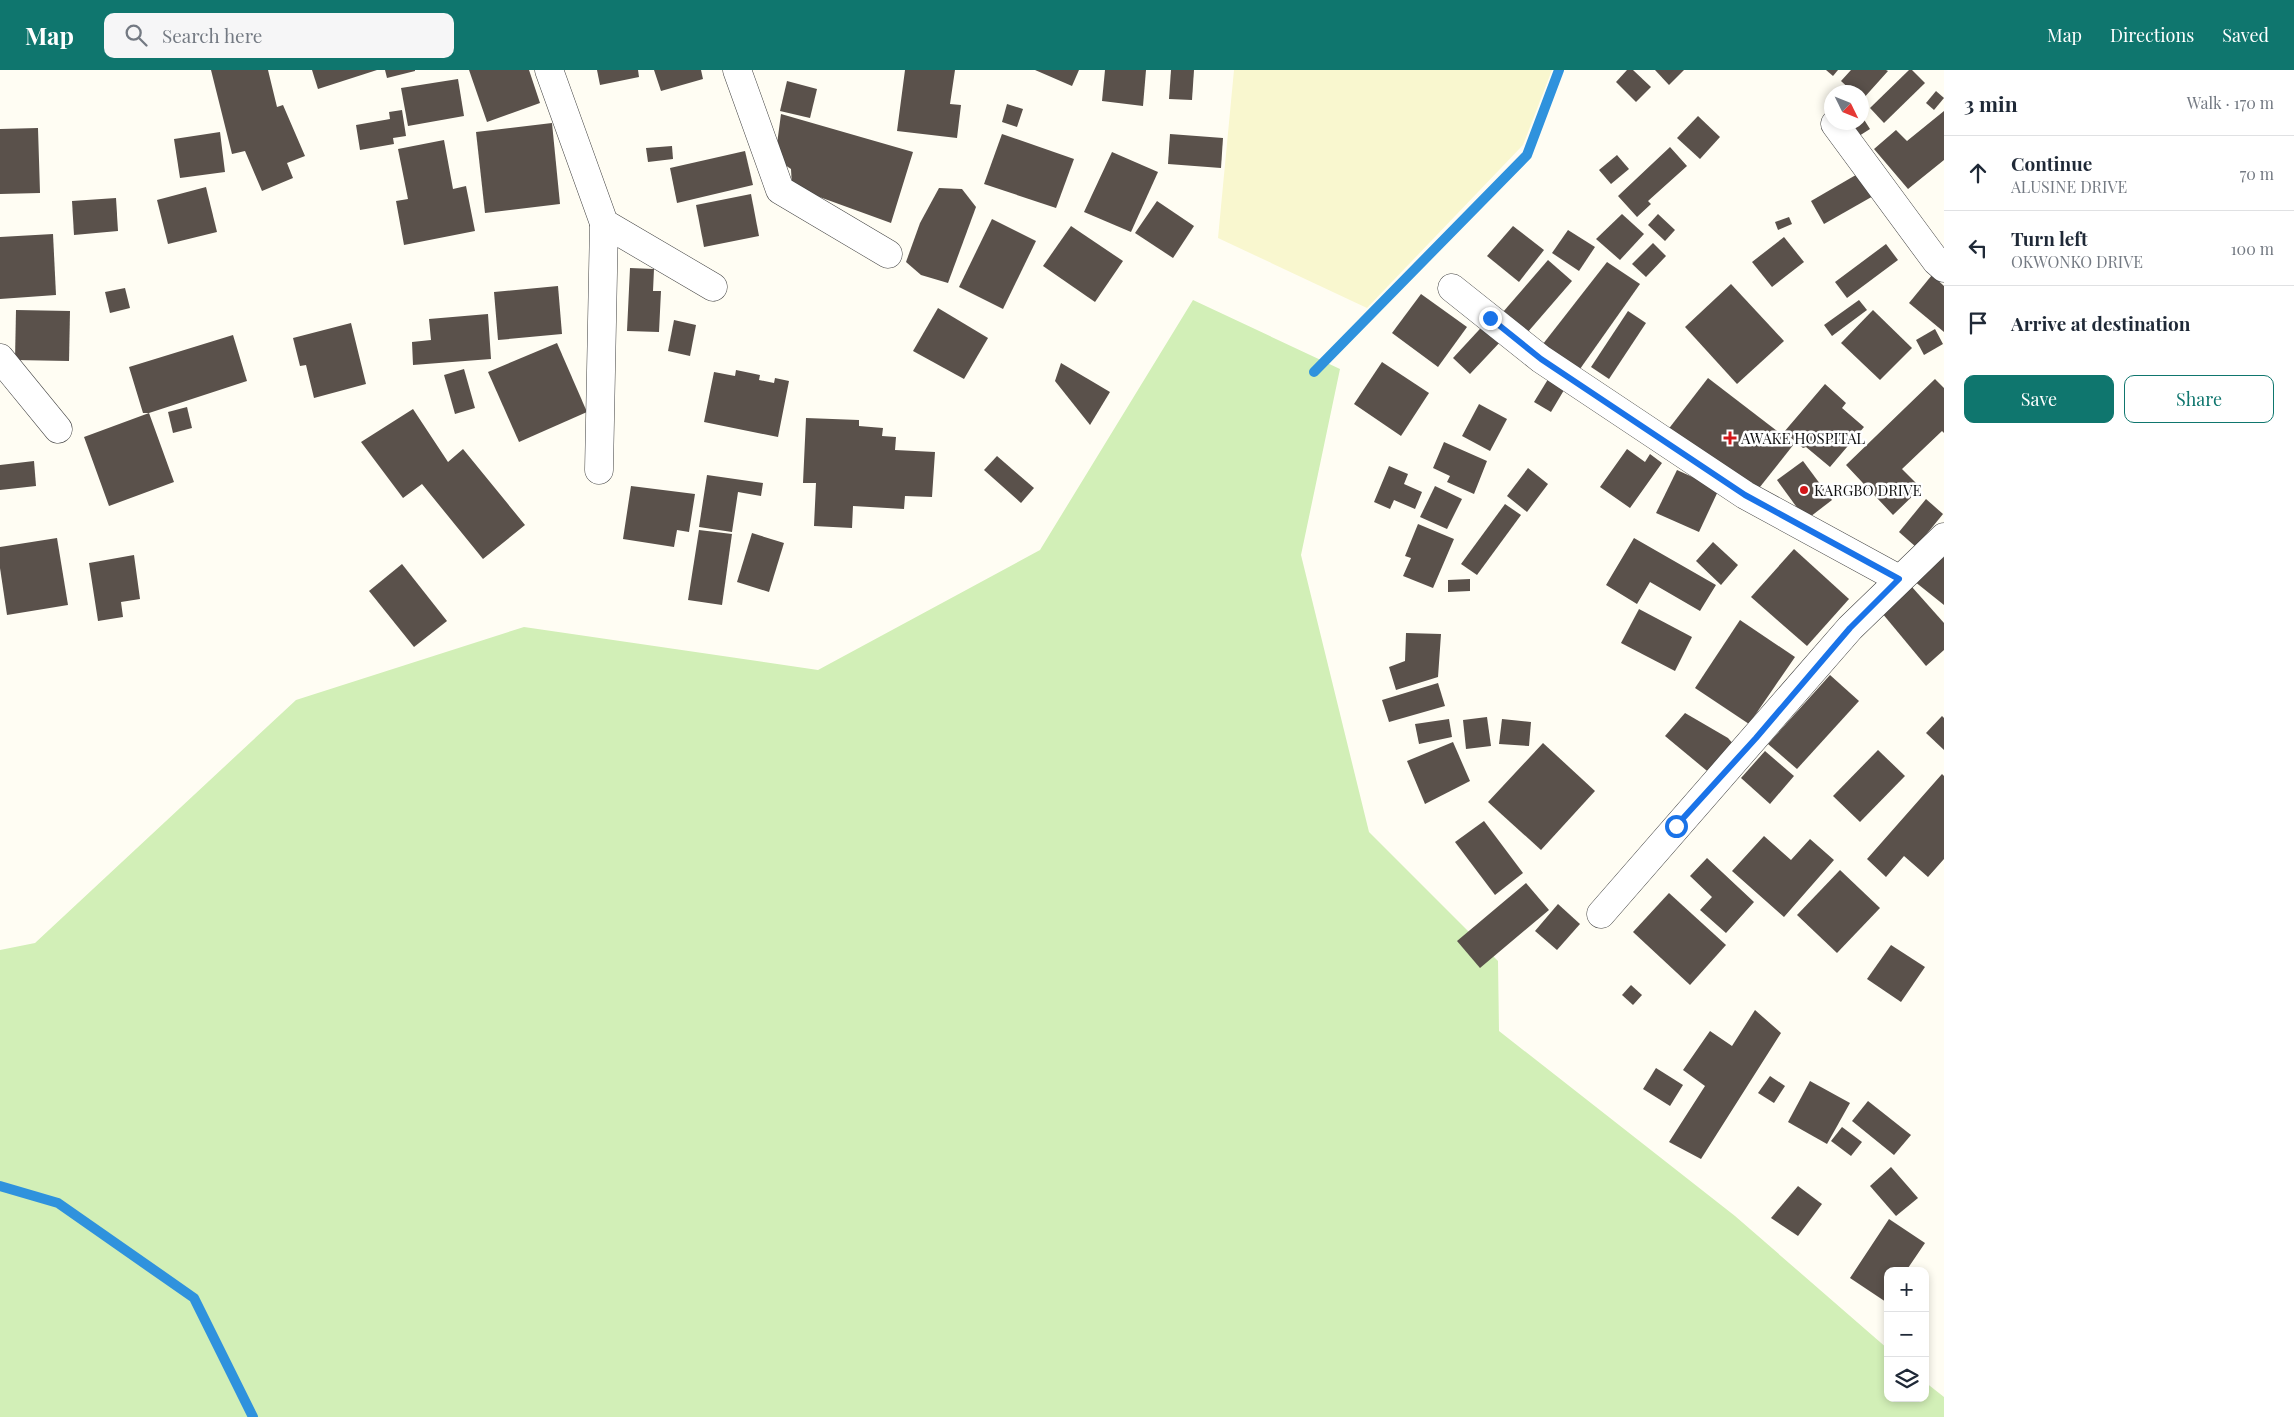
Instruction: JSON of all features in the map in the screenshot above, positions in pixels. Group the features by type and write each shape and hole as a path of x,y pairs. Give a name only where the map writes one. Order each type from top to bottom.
{"street":[{"path":"549,70 604,222 598,470"},
{"path":"737,70 780,190 888,254"},
{"path":"1839,130 1936,261 1944,268"},
{"path":"604,222 713,287"},
{"path":"1452,288 1541,359 1745,495 1899,579"},
{"path":"0,358 58,429"},
{"path":"1600,914 1850,628 1944,537"}],"shaded area":[{"path":"1234,70 1552,70 1523,145 1367,308 1218,238"}],"green space":[{"path":"1193,300 1340,369 1301,555 1369,832 1498,961 1499,1031 1735,1216 1884,1346 1884,1402 1929,1402 1929,1385 1944,1397 1944,1417 0,1417 0,950 35,943 296,700 524,627 818,670 1040,550"}],"building":[{"path":"211,70 268,70 277,107 283,105 305,156 287,163 293,178 262,191 245,151 232,154"},
{"path":"312,70 377,70 318,89"},
{"path":"385,70 415,70 415,71 387,78"},
{"path":"469,70 529,70 540,103 487,122"},
{"path":"597,70 638,70 639,77 600,85"},
{"path":"654,70 701,70 703,79 661,91"},
{"path":"905,70 955,70 950,104 961,105 957,138 897,131"},
{"path":"1035,70 1079,70 1072,86"},
{"path":"1105,70 1146,70 1143,106 1102,101"},
{"path":"1171,70 1194,70 1192,100 1169,99"},
{"path":"1627,70 1633,70 1651,87 1636,102 1616,82"},
{"path":"1655,70 1684,70 1669,85"},
{"path":"1826,70 1838,70 1833,76"},
{"path":"1851,70 1888,71 1869,92 1869,85 1845,85 1841,81"},
{"path":"1909,70 1912,70 1925,83 1884,123 1870,108"},
{"path":"458,79 464,116 408,126 401,88"},
{"path":"787,81 817,89 810,118 780,111"},
{"path":"1936,91 1944,98 1934,110 1926,103"},
{"path":"1007,104 1023,109 1017,127 1002,122"},
{"path":"402,110 406,136 393,138 394,144 360,150 356,125 390,119 389,112"},
{"path":"1944,111 1944,160 1908,189 1874,149 1896,130 1907,141"},
{"path":"781,114 913,152 891,223 792,187 791,169 779,161 777,144"},
{"path":"1698,116 1720,137 1700,159 1677,138"},
{"path":"552,123 560,204 485,213 476,132"},
{"path":"38,128 40,193 0,194 0,129"},
{"path":"1856,130 1868,130 1859,136"},
{"path":"220,132 225,172 180,178 174,139"},
{"path":"1002,134 1074,159 1056,208 984,184"},
{"path":"1170,134 1223,138 1221,168 1168,164"},
{"path":"444,140 453,189 466,186 475,231 404,245 396,201 408,199 398,149"},
{"path":"672,146 673,159 648,162 646,148"},
{"path":"1670,147 1687,166 1648,201 1651,204 1637,217 1618,196"},
{"path":"745,151 753,185 677,203 670,168"},
{"path":"1112,152 1158,172 1131,232 1084,212"},
{"path":"1617,155 1629,169 1611,184 1599,170"},
{"path":"1861,172 1875,195 1824,224 1811,201"},
{"path":"206,187 217,232 168,244 157,200"},
{"path":"939,188 962,189 976,207 948,283 921,275 906,262 920,223"},
{"path":"751,194 759,236 704,247 696,205"},
{"path":"116,198 118,231 74,235 72,201"},
{"path":"1157,201 1194,226 1173,258 1135,233"},
{"path":"1622,214 1644,234 1620,260 1596,239"},
{"path":"1658,214 1675,230 1665,241 1648,225"},
{"path":"1789,217 1792,224 1778,230 1775,222"},
{"path":"992,219 1036,241 1003,309 959,287"},
{"path":"1071,226 1123,261 1095,302 1043,266"},
{"path":"1513,226 1544,250 1519,282 1487,256"},
{"path":"1568,230 1595,247 1579,271 1552,253"},
{"path":"53,234 56,295 0,299 0,237"},
{"path":"1784,237 1804,262 1772,287 1752,262"},
{"path":"1653,243 1666,256 1646,277 1632,264"},
{"path":"1886,244 1898,260 1847,298 1835,282"},
{"path":"1548,260 1572,281 1527,333 1503,312"},
{"path":"1607,262 1640,284 1580,369 1543,344"},
{"path":"630,268 654,269 653,291 661,291 659,332 627,331"},
{"path":"1932,275 1944,286 1944,332 1909,303"},
{"path":"1731,284 1784,341 1737,384 1685,327"},
{"path":"558,286 562,334 498,340 494,292"},
{"path":"125,288 130,308 110,313 105,292"},
{"path":"1421,294 1467,327 1438,367 1392,333"},
{"path":"1859,300 1867,310 1832,336 1824,325"},
{"path":"938,308 988,338 964,379 913,351"},
{"path":"16,310 70,311 69,361 15,360"},
{"path":"1873,310 1912,348 1880,380 1841,343"},
{"path":"1628,311 1646,323 1609,379 1591,367"},
{"path":"488,314 491,359 413,365 412,342 431,340 429,319"},
{"path":"1490,318 1502,340 1470,374 1453,358"},
{"path":"674,320 696,325 690,356 668,351"},
{"path":"351,323 366,384 314,398 306,365 300,366 293,338"},
{"path":"1935,329 1943,344 1924,355 1916,340"},
{"path":"233,335 247,381 149,413 143,413 129,367"},
{"path":"557,343 587,412 519,442 488,372"},
{"path":"1382,362 1429,393 1401,436 1354,404"},
{"path":"1061,363 1110,392 1090,425 1055,381"},
{"path":"464,369 475,408 455,414 444,375"},
{"path":"736,370 760,375 759,380 774,383 775,378 789,381 778,437 704,422 714,372 735,376"},
{"path":"1550,376 1567,385 1551,412 1534,402"},
{"name":"AWAKE HOSPITAL","path":"1708,378 1794,444 1752,497 1667,431"},
{"path":"1935,379 1944,388 1944,433 1942,431 1902,469 1921,488 1893,515 1846,465"},
{"path":"1825,384 1846,403 1842,408 1864,427 1830,467 1784,432"},
{"path":"1479,404 1507,419 1490,451 1462,436"},
{"path":"187,407 192,428 173,433 168,412"},
{"path":"413,409 448,462 463,449 525,525 483,559 422,484 403,498 361,442"},
{"path":"149,413 174,482 109,506 84,437"},
{"path":"806,418 859,420 859,426 883,428 882,436 896,437 895,450 935,452 932,497 905,496 904,509 853,506 852,528 814,526 816,483 803,483"},
{"path":"1444,442 1487,461 1474,494 1447,482 1450,476 1433,468"},
{"path":"1627,449 1645,462 1650,454 1662,463 1630,508 1600,487"},
{"path":"997,456 1034,488 1021,503 984,470"},
{"path":"34,461 36,486 0,490 0,465"},
{"name":"KARGBO DRIVE","path":"1803,461 1832,500 1806,520 1777,480"},
{"path":"1389,466 1408,474 1404,484 1422,492 1415,509 1394,500 1390,509 1374,502"},
{"path":"1528,468 1548,484 1527,512 1507,496"},
{"path":"1677,470 1719,489 1699,532 1656,513"},
{"path":"707,475 763,483 761,496 738,492 732,532 699,527"},
{"path":"631,486 695,494 689,532 677,530 674,547 623,539"},
{"path":"1435,486 1462,499 1447,529 1420,517"},
{"path":"1926,499 1943,514 1916,547 1899,532"},
{"path":"1505,504 1521,515 1477,575 1461,564"},
{"path":"1418,524 1454,539 1433,588 1403,576 1411,558 1405,556"},
{"path":"699,530 732,534 722,605 688,600"},
{"path":"752,533 784,543 769,592 737,582"},
{"path":"57,538 68,605 7,615 0,568 0,547"},
{"path":"1634,538 1716,585 1700,611 1650,582 1637,604 1606,585"},
{"path":"1713,542 1738,565 1721,585 1696,561"},
{"path":"1794,549 1849,599 1807,646 1751,597"},
{"path":"134,555 140,599 121,602 123,617 98,621 89,563"},
{"path":"1944,557 1944,605 1914,581"},
{"path":"402,564 447,621 414,647 369,591"},
{"path":"1470,579 1470,591 1448,592 1448,580"},
{"path":"1912,587 1944,623 1944,650 1926,666 1882,613"},
{"path":"1639,609 1692,637 1675,671 1621,643"},
{"path":"1740,620 1795,657 1749,724 1695,688"},
{"path":"1406,633 1441,634 1438,677 1396,690 1389,667 1405,661"},
{"path":"1830,675 1859,701 1797,769 1768,744"},
{"path":"1438,683 1445,706 1389,722 1382,700"},
{"path":"1685,713 1728,738 1735,746 1712,775 1665,736"},
{"path":"1942,716 1944,718 1944,750 1926,733"},
{"path":"1487,717 1491,746 1466,749 1463,720"},
{"path":"1449,719 1452,737 1419,744 1415,724"},
{"path":"1502,719 1531,722 1529,746 1499,744"},
{"path":"1453,742 1470,781 1425,804 1407,761"},
{"path":"1543,743 1595,791 1541,850 1488,802"},
{"path":"1878,750 1905,776 1860,822 1833,796"},
{"path":"1765,751 1794,776 1770,804 1741,778"},
{"path":"1942,774 1944,776 1944,859 1928,877 1904,856 1886,877 1867,859"},
{"path":"1484,821 1523,873 1495,895 1455,842"},
{"path":"1764,836 1791,860 1810,839 1834,860 1784,917 1732,871"},
{"path":"1707,858 1754,902 1726,933 1700,910 1712,897 1690,876"},
{"path":"1840,870 1880,908 1837,953 1797,915"},
{"path":"1526,883 1549,910 1480,968 1457,941"},
{"path":"1669,893 1726,945 1690,985 1633,932"},
{"path":"1558,904 1580,924 1557,950 1535,931"},
{"path":"1891,945 1925,967 1901,1002 1867,979"},
{"path":"1631,985 1642,995 1633,1005 1622,995"},
{"path":"1755,1010 1781,1033 1701,1159 1669,1142 1705,1086 1683,1070 1710,1031 1732,1046"},
{"path":"1656,1068 1683,1085 1670,1106 1643,1089"},
{"path":"1770,1076 1785,1086 1774,1103 1758,1093"},
{"path":"1810,1081 1850,1103 1827,1144 1788,1122"},
{"path":"1868,1101 1911,1135 1894,1155 1852,1121"},
{"path":"1842,1127 1862,1142 1851,1156 1831,1141"},
{"path":"1891,1167 1918,1198 1896,1216 1870,1186"},
{"path":"1798,1186 1822,1204 1798,1236 1771,1218"},
{"path":"1889,1219 1925,1243 1909,1267 1884,1267 1884,1301 1850,1278"}],"waterway":[{"path":"1314,372 1527,155 1559,70"},
{"path":"0,1186 58,1203 194,1298 253,1417"}],"place":[{"name":"AWAKE HOSPITAL","path":"1730,438"},
{"name":"KARGBO DRIVE","path":"1804,490"}],"route":[{"path":"1490,318 1541,359 1745,495 1899,579 1850,628 1756,738 1676,826"}]}
